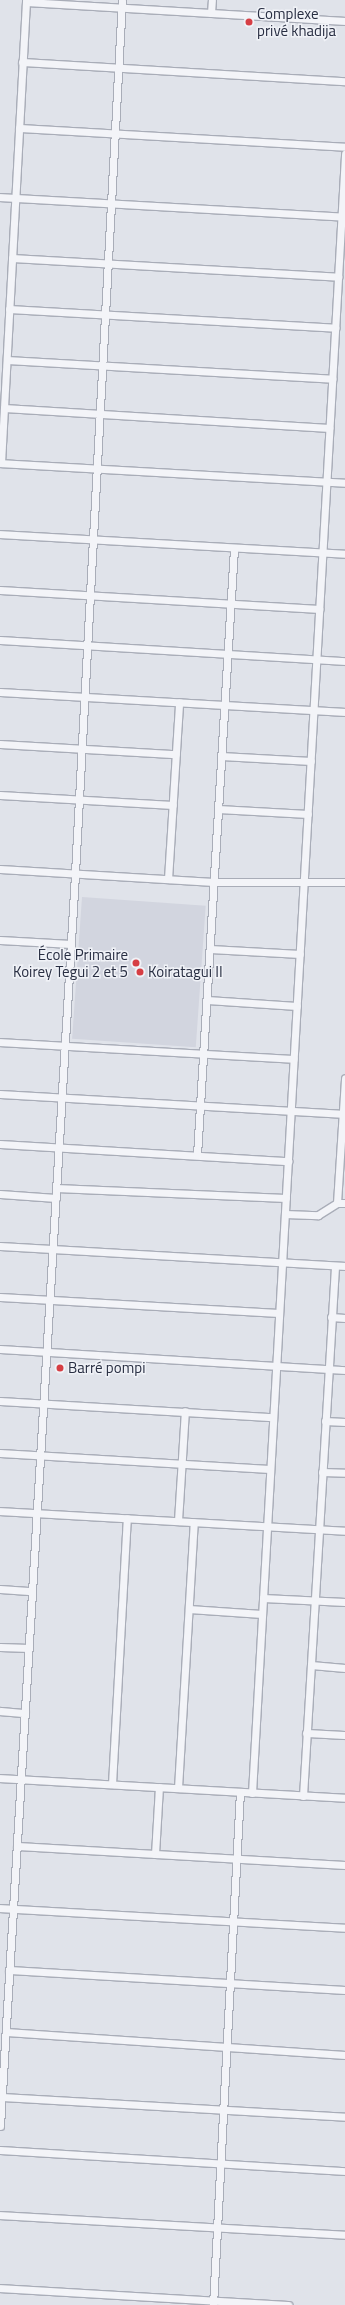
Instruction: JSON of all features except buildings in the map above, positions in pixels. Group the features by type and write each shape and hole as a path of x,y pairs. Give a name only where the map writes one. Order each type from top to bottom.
{"street":[{"path":"211,13 212,0"},
{"path":"345,21 211,13 122,4 26,1 7,360 0,463 345,483"},
{"path":"0,2126 71,944 122,4"},
{"path":"22,62 345,81"},
{"path":"19,128 345,147"},
{"path":"252,1793 326,482 343,217 345,154"},
{"path":"0,197 343,217"},
{"path":"12,258 338,277"},
{"path":"9,309 335,328"},
{"path":"7,360 332,379"},
{"path":"4,408 330,428"},
{"path":"0,534 345,554"},
{"path":"197,1155 234,548"},
{"path":"0,590 319,609"},
{"path":"0,640 345,661"},
{"path":"0,692 345,712"},
{"path":"168,879 179,702"},
{"path":"0,744 176,754"},
{"path":"221,756 311,761"},
{"path":"0,795 173,806"},
{"path":"218,808 308,814"},
{"path":"0,869 214,882 345,882"},
{"path":"0,940 71,944"},
{"path":"210,949 300,954"},
{"path":"207,1000 297,1006"},
{"path":"0,1042 294,1059"},
{"path":"337,1203 342,1165 345,1078"},
{"path":"0,1094 344,1114"},
{"path":"0,1144 288,1161"},
{"path":"56,1188 286,1198"},
{"path":"0,1194 56,1198"},
{"path":"285,1214 318,1215 337,1203 345,1203"},
{"path":"0,1246 345,1266"},
{"path":"303,1796 334,1266"},
{"path":"0,1297 279,1313"},
{"path":"331,1317 345,1318"},
{"path":"0,1349 345,1370"},
{"path":"0,1400 274,1417"},
{"path":"178,1521 185,1412"},
{"path":"325,1421 345,1422"},
{"path":"0,1453 270,1469"},
{"path":"322,1472 345,1473"},
{"path":"0,1511 345,1531"},
{"path":"112,1784 128,1518"},
{"path":"178,1788 194,1522"},
{"path":"0,1589 32,1591"},
{"path":"263,1598 345,1602"},
{"path":"189,1609 262,1614"},
{"path":"0,1647 29,1648"},
{"path":"310,1665 345,1668"},
{"path":"0,1711 25,1712"},
{"path":"306,1733 345,1735"},
{"path":"0,1778 345,1798"},
{"path":"155,1854 159,1787"},
{"path":"213,2303 240,1792"},
{"path":"17,1846 345,1865"},
{"path":"0,1908 345,1928"},
{"path":"9,1970 345,1990"},
{"path":"6,2032 345,2055"},
{"path":"2,2097 345,2117"},
{"path":"0,2150 345,2171"},
{"path":"0,2215 345,2234"},
{"path":"0,2288 213,2303 288,2305"}],"shaded area":[{"name":"Koiratagui II","path":"82,897 206,906 196,1047 72,1039"}],"place":[{"name":"Complexe privé khadija","path":"249,22"},
{"name":"École Primaire Koirey Tegui 2 et 5","path":"136,963"},
{"name":"Koiratagui II","path":"140,972"},
{"name":"Barré pompi","path":"60,1368"}]}
